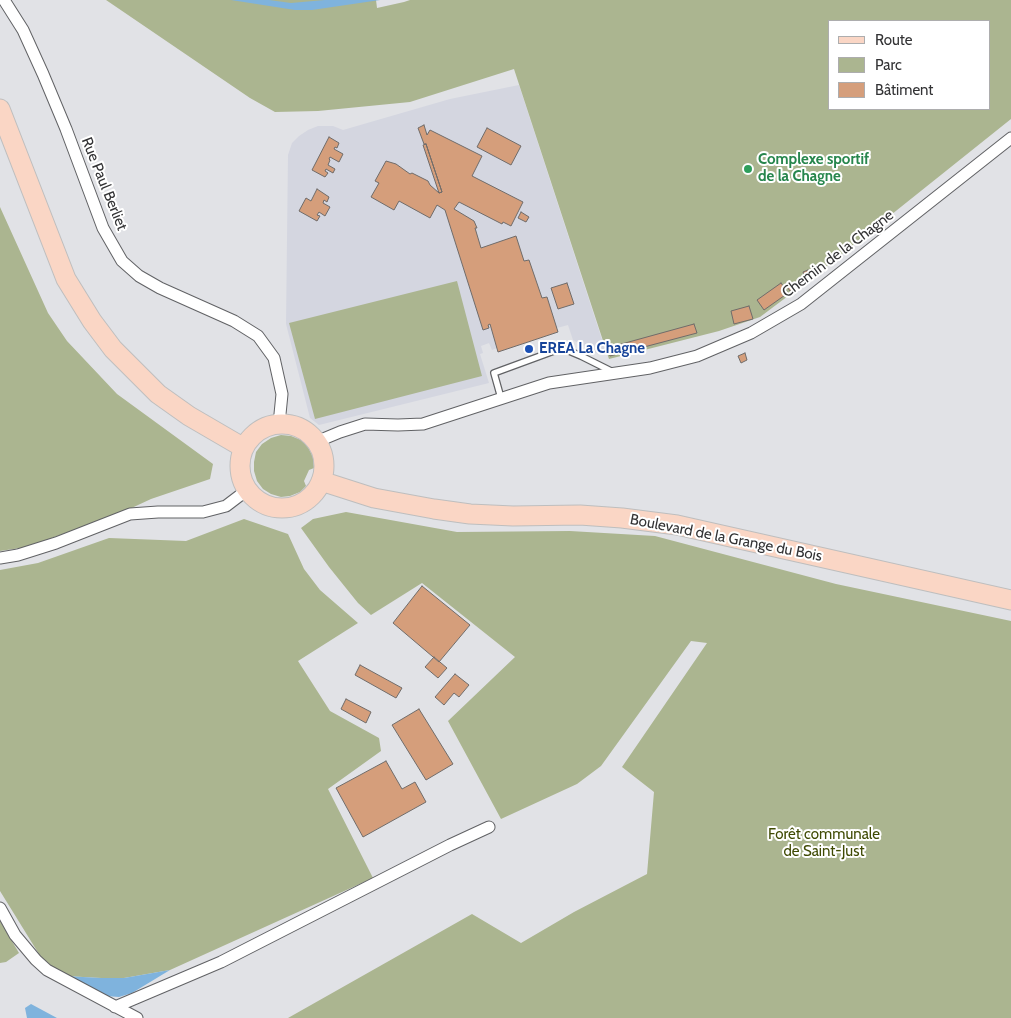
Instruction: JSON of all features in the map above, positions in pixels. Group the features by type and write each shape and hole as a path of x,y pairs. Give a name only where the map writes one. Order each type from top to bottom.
{"main road":[{"path":"0,109 66,279 92,321 113,349 158,394 189,416 244,448"},
{"path":"279,424 294,426 306,432 316,442 321,451 323,461 321,481 316,490 301,503 282,508 272,506 262,503 247,490 242,480 240,459 249,439 257,432 268,426 279,424"},
{"name":"Boulevard de la Grange du Bois","path":"321,481 374,498 470,514 513,516 580,515 677,525 1011,600"}],"street":[{"name":"Rue Paul Berliet","path":"4,0 24,30 66,128 103,228 122,261 138,276 160,288 234,321 258,336 274,358 282,394 279,424"},
{"name":"Chemin de la Chagne","path":"316,442 365,424 423,424 549,383 650,368 697,356 751,332 801,304 1011,138"},
{"path":"0,558 18,555 56,543 130,514 203,512 226,506 247,490"},
{"path":"115,1007 221,962 488,827"},
{"path":"0,908 16,935 36,960 47,970 137,1018"}],"lane":[{"path":"501,398 494,373 562,348 614,373"}],"shaded area":[{"path":"519,85 606,352 598,354 573,340 568,325 557,328 558,332 498,352 497,348 492,350 489,343 481,346 483,353 480,354 489,383 319,425 310,418 286,324 288,155 292,143 308,130 318,126 333,126 343,130 450,99"}],"green space":[{"name":"Complexe sportif de la Chagne","path":"106,0 376,0 377,8 410,0 1011,0 1011,119 812,278 760,317 719,331 609,359 514,69 410,102 318,111 275,112 250,98"},
{"path":"0,207 48,313 67,341 117,394 213,464 210,479 151,499 123,512 27,547 0,551"},
{"path":"457,281 482,376 315,419 289,323"},
{"path":"281,435 301,440 308,447 313,457 314,468 309,470 304,481 306,486 300,492 281,497 263,489 257,481 254,462 256,452 262,444 271,438"},
{"name":"Forêt communale de Saint-Just","path":"346,512 457,532 570,531 655,536 836,584 1011,621 1011,1018 288,1018 472,914 521,943 574,912 647,874 654,792 622,767 707,643 691,641 601,766 577,784 501,819 448,721 515,657 422,583 371,615 358,603 329,567 301,528 313,519"},
{"path":"244,519 288,534 304,569 320,590 358,623 298,661 330,711 379,738 381,751 328,789 373,878 170,970 124,978 65,976 42,959 0,891 0,570 38,563 109,538 186,541"},
{"path":"0,921 19,953 6,962 0,963"}],"water":[{"path":"231,0 269,0 291,3 325,0 380,0 312,10 295,10"},
{"path":"170,970 132,993 119,997 106,996 65,976 124,978"},
{"path":"31,1004 57,1018 27,1018 25,1008"}],"building":[{"path":"424,125 427,135 430,130 482,156 472,176 523,202 511,226 503,222 502,224 459,202 454,209 474,221 481,248 516,236 524,261 529,260 542,298 547,297 558,332 498,352 490,324 488,325 489,328 483,330 445,210 437,205 430,218 399,201 394,210 371,197 379,183 375,181 386,161 396,164 410,174 412,173 428,181 439,193 442,192 426,144 424,144 418,128"},
{"path":"487,128 521,146 511,165 477,147"},
{"path":"329,137 339,143 337,148 335,147 334,149 343,154 339,162 330,157 328,165 335,169 333,173 326,169 325,171 328,173 325,177 312,170"},
{"path":"426,144 442,192 439,193 423,145"},
{"path":"317,189 329,197 327,202 324,200 323,203 330,207 325,216 319,212 317,215 320,216 317,221 299,211 306,198 311,201"},
{"path":"521,212 529,217 526,222 518,218"},
{"path":"808,270 810,276 805,278 803,272"},
{"path":"788,282 793,289 790,291 785,284"},
{"path":"567,283 574,304 558,309 551,288"},
{"path":"781,283 788,293 764,310 757,300"},
{"path":"749,306 753,319 734,324 731,311"},
{"path":"694,324 697,333 610,356 607,348"},
{"path":"745,353 747,360 741,363 738,356"},
{"path":"422,586 470,625 439,662 393,623"},
{"path":"434,657 447,668 438,678 425,667"},
{"path":"360,665 402,688 396,698 355,675"},
{"path":"455,674 469,685 459,697 454,693 444,705 435,697"},
{"path":"346,699 371,712 366,723 341,709"},
{"path":"419,709 453,764 426,780 392,725"},
{"path":"386,761 402,789 415,782 426,802 363,837 336,788"}],"place":[{"name":"Complexe sportif de la Chagne","path":"748,169"},
{"name":"EREA La Chagne","path":"529,349"}]}
